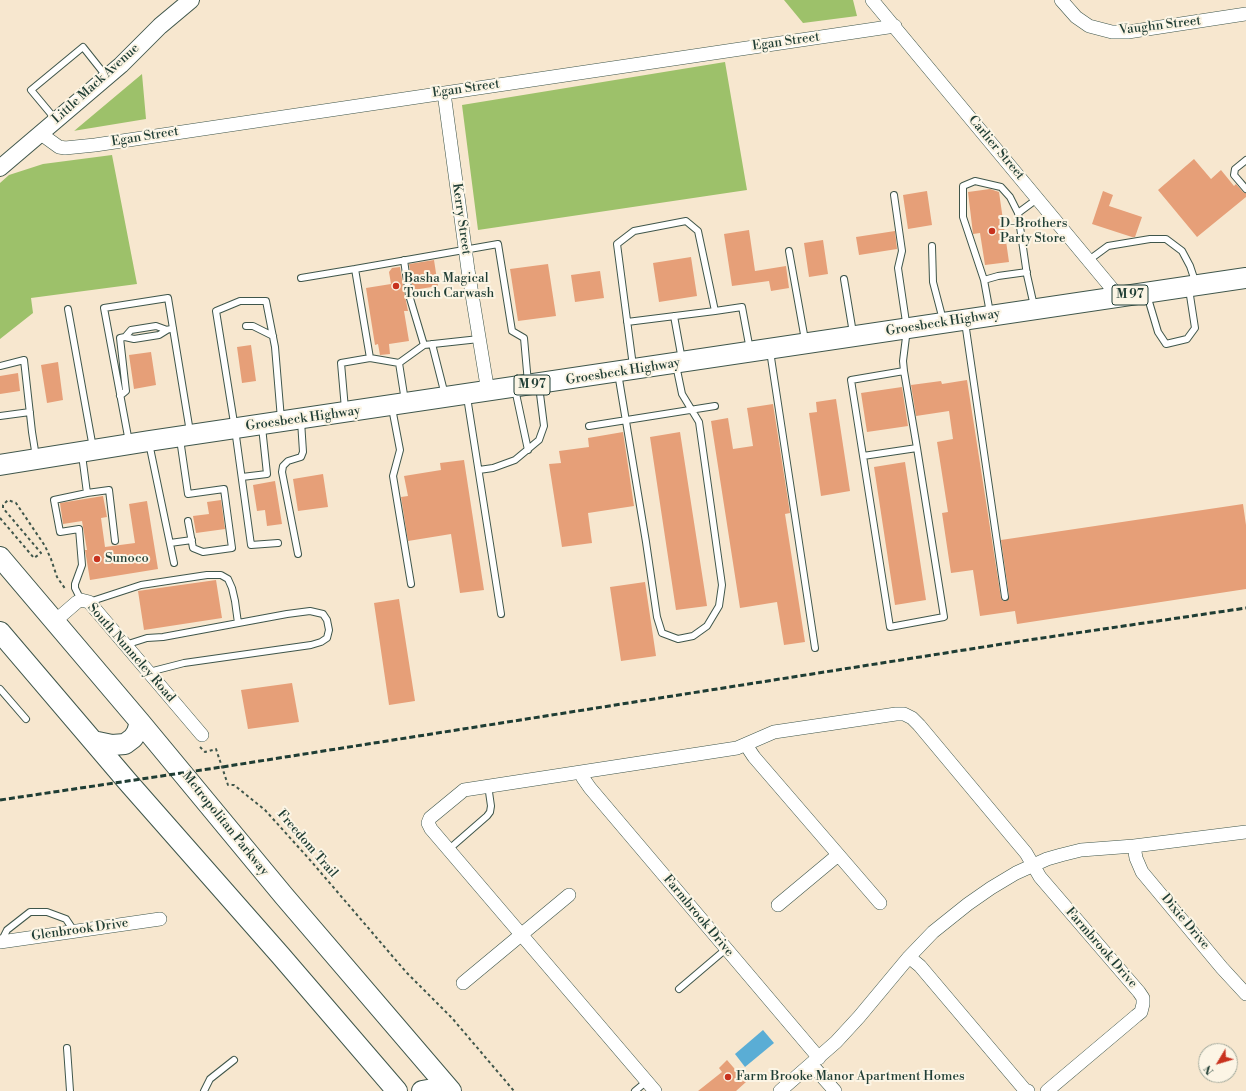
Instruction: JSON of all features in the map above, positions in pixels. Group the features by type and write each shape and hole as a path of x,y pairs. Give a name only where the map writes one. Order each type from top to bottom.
{"main road":[{"name":"Groesbeck Highway","path":"0,465 129,444 488,392 1246,278"},
{"name":"Metropolitan Parkway","path":"0,557 140,722 284,896 451,1091"},
{"path":"1,635 397,1091"},
{"path":"93,742 112,745 125,744 133,738 137,732 140,722"},
{"path":"422,1091 433,1088 448,1091"}],"street":[{"name":"Little Mack Avenue","path":"0,168 107,77 160,26 191,0"},
{"name":"Carlier Street","path":"872,0 1119,297"},
{"name":"Vaughn Street","path":"1061,0 1076,17 1089,26 1112,32 1136,31 1246,14"},
{"name":"Egan Street","path":"41,134 59,147 65,148 95,145 894,26"},
{"name":"Kerry Street","path":"444,93 465,249 488,392"},
{"name":"South Nunneley Road","path":"55,621 85,601 149,672 201,740"},
{"name":"Farmbrook Drive","path":"651,1086 431,830 428,823 430,818 464,790 488,785 737,748 774,732 904,714 912,718 1026,853 1040,877 1143,998 1141,1012 1046,1091"},
{"path":"746,745 754,757 880,903"},
{"name":"Farmbrook Drive","path":"582,772 582,778 726,949 815,1061 835,1091"},
{"path":"780,1091 836,1042 909,957 933,932 990,888 1033,865 1081,850 1134,846 1246,832"},
{"name":"Dixie Drive","path":"1134,846 1136,858 1142,872 1222,968 1246,994"},
{"path":"778,905 838,855"},
{"path":"463,983 569,894"},
{"name":"Glenbrook Drive","path":"1,942 160,918"},
{"path":"909,957 920,966 1025,1090 1028,1091"}],"lane":[{"path":"56,120 31,90 83,47 107,77"},
{"path":"1246,160 1235,169 1234,174 1246,189"},
{"path":"991,316 984,280 963,217 962,186 975,181 1001,187 1010,197 1018,213 1027,272 1035,310"},
{"path":"894,195 902,251 898,268 907,329 903,361 904,371 944,617 890,627 851,380 904,371"},
{"path":"1018,213 1038,198"},
{"path":"674,316 682,394 699,422 722,585 718,606 707,626 693,636 678,639 662,633 657,618 626,420 627,322 617,244 634,231 686,221 698,231 715,311"},
{"path":"1089,260 1108,246 1150,239 1166,239 1182,251 1190,266 1195,328 1187,339 1166,344 1158,332 1147,293"},
{"path":"301,278 498,244 512,332 524,338 528,386 528,450"},
{"path":"932,246 933,282 944,323"},
{"path":"789,251 806,344"},
{"path":"404,260 409,295 424,345"},
{"path":"355,269 370,358"},
{"path":"984,280 998,276 1027,272"},
{"path":"844,279 853,337"},
{"path":"129,444 104,308 168,298 174,328 185,436 188,494 224,489 232,548 203,552 193,548 188,521"},
{"path":"278,543 251,545 235,429 216,311 240,301 266,301 291,421 303,452 301,456 288,461 283,466 282,472 298,554"},
{"path":"627,322 742,307 760,351 815,648"},
{"path":"68,309 88,451 87,493"},
{"path":"964,320 1005,597"},
{"path":"120,396 126,391 120,338 126,336 131,330 156,326 167,330"},
{"path":"246,326 253,326 273,336"},
{"path":"126,336 134,339 159,335 174,328"},
{"path":"345,413 341,363 370,358 399,363 424,345 479,339"},
{"path":"432,344 446,398"},
{"path":"0,366 24,360 37,459"},
{"path":"399,363 400,450 392,476 411,584"},
{"path":"479,470 493,468 515,460 539,440 544,426 528,386"},
{"path":"467,395 501,614"},
{"path":"589,426 715,406"},
{"path":"0,416 30,412"},
{"path":"242,477 266,474 261,425"},
{"path":"149,441 174,563"},
{"path":"863,456 917,448"},
{"path":"115,541 108,490 54,500 60,532 79,529 82,565 75,588 85,601 141,585 207,575 221,575 228,579 232,588 236,601 238,622"},
{"path":"170,543 192,540"},
{"path":"125,644 147,638 162,637 238,622 310,611 323,614 327,620 329,630 327,638 322,642 311,645 184,663 149,672"},
{"path":"0,689 26,719"},
{"path":"448,850 490,812 491,806 488,785"},
{"path":"1,942 7,930 30,912 47,912 66,919 74,931"},
{"path":"679,989 726,949"},
{"path":"67,1048 70,1091"},
{"path":"204,1091 210,1080 234,1060"},
{"path":"635,1091 651,1086"}],"path":[{"path":"0,518 34,558 41,552 16,525 3,508 3,505 8,500 16,503 45,546 51,558 57,577 62,585"},
{"name":"Freedom Trail","path":"201,740 205,752 216,749 228,785 234,785 265,810 410,976 452,1018 514,1091"}],"green space":[{"path":"784,0 853,0 857,16 803,23"},
{"path":"725,62 747,190 478,230 462,105"},
{"path":"142,74 146,119 74,131"},
{"path":"112,155 137,284 31,298 33,313 0,339 0,183 9,175 43,164"}],"water":[{"path":"763,1030 774,1043 745,1067 735,1054"}],"building":[{"path":"1194,159 1211,179 1221,170 1234,186 1236,184 1243,192 1246,193 1246,197 1197,237 1158,190"},
{"path":"990,189 999,192 1009,262 985,265 980,233 973,234 968,192"},
{"path":"927,191 932,225 908,229 903,195"},
{"path":"1103,191 1113,195 1109,206 1142,217 1135,237 1092,224"},
{"path":"749,230 755,271 786,266 789,288 771,291 769,281 732,286 724,234"},
{"path":"895,231 897,249 859,255 856,237"},
{"path":"823,240 828,274 809,277 804,243"},
{"path":"691,257 697,296 659,302 653,263"},
{"path":"434,260 438,286 413,290 409,264"},
{"path":"548,264 556,316 518,321 510,269"},
{"path":"400,267 408,311 404,311 409,341 389,344 390,354 380,355 378,344 375,345 366,288 391,284 389,272 392,268"},
{"path":"600,271 604,298 575,302 571,275"},
{"path":"251,345 256,381 242,383 237,347"},
{"path":"151,352 156,385 134,389 129,355"},
{"path":"58,362 63,400 47,403 41,365"},
{"path":"18,373 20,391 0,394 0,376"},
{"path":"967,380 1001,598 1003,601 1007,601 1009,596 1001,540 1243,504 1246,525 1246,589 1017,624 1015,611 980,616 973,570 951,573 942,513 948,512 937,442 953,439 949,411 916,416 911,385 941,381 942,384"},
{"path":"902,387 908,426 867,432 861,393"},
{"path":"836,399 850,491 821,496 809,413 817,412 816,402"},
{"path":"773,404 790,513 785,514 805,642 784,645 777,602 740,608 711,421 728,418 733,449 753,446 747,408"},
{"path":"623,432 634,506 588,513 592,543 562,547 549,464 561,463 559,451 589,447 588,438"},
{"path":"680,432 707,606 676,610 650,437"},
{"path":"464,460 484,590 460,593 451,534 408,541 401,497 408,496 404,476 441,470 440,463"},
{"path":"905,462 926,600 895,605 874,467"},
{"path":"323,474 328,507 298,511 293,479"},
{"path":"275,481 282,524 267,526 265,510 257,511 253,485"},
{"path":"103,496 107,517 101,518 105,547 135,543 129,504 147,501 158,569 90,580 82,521 63,524 60,503"},
{"path":"221,500 225,529 196,533 193,516 209,514 207,502"},
{"path":"216,580 222,618 144,630 138,591"},
{"path":"645,582 656,656 621,661 610,587"},
{"path":"399,599 415,701 389,705 374,603"},
{"path":"292,683 299,722 248,729 241,690"},
{"name":"Farm Brooke Manor Apartment Homes","path":"727,1060 746,1082 736,1091 698,1091 722,1072 719,1068"}],"railway":[{"path":"0,800 222,767 1015,642 1246,608"}],"place":[{"name":"D-Brothers Party Store","path":"992,231"},
{"name":"Basha Magical Touch Carwash","path":"396,286"},
{"name":"Sunoco","path":"97,559"},
{"name":"Farm Brooke Manor Apartment Homes","path":"728,1077"}]}
